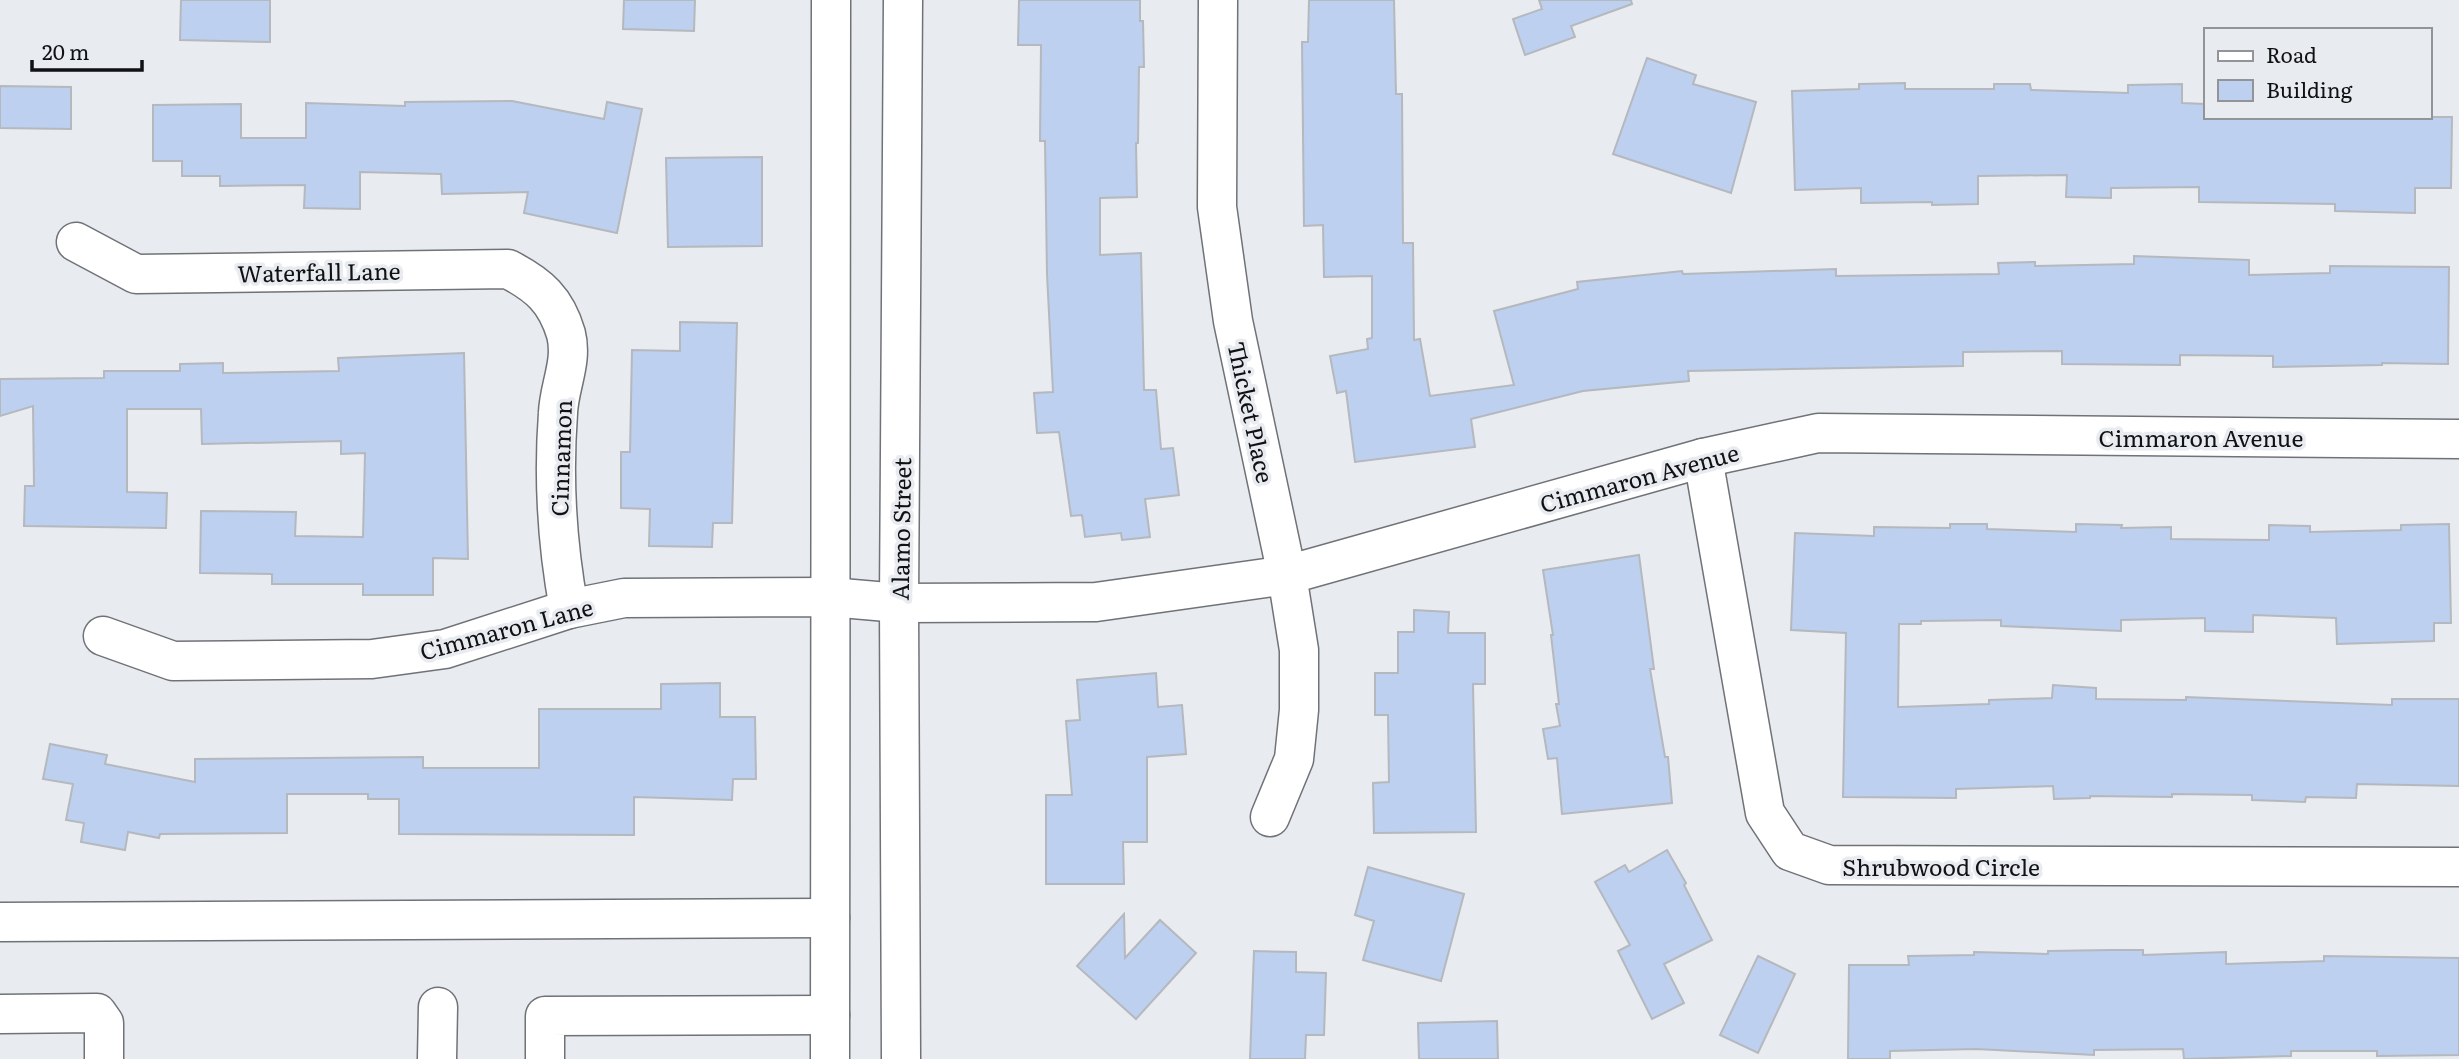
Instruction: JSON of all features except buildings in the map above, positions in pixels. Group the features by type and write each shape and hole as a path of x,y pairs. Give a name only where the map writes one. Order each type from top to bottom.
{"street":[{"path":"830,1059 831,0"},
{"name":"Alamo Street","path":"901,1059 899,603 903,0"},
{"name":"Thicket Place","path":"1218,0 1217,207 1233,321 1287,575 1299,650 1299,710 1294,760 1270,817"},
{"name":"Waterfall Lane","path":"76,242 136,274 508,269 532,281 552,302 554,308"},
{"name":"Cinnamon","path":"554,308 566,336 568,365 558,410 556,518 569,609"},
{"name":"Cimmaron Avenue","path":"830,597 899,603 1096,602 1287,575 1703,458 1818,433 2459,439"},
{"name":"Shrubwood Circle","path":"1703,458 1765,813 1790,851 1829,865 2459,867"},
{"name":"Cimmaron Lane","path":"103,636 173,661 372,659 445,649 569,609 624,598 830,597"},
{"path":"0,922 830,918"},
{"path":"437,1059 438,1007"},
{"path":"0,1014 97,1013 104,1023 104,1059"},
{"path":"545,1059 545,1016 830,1015"}]}
